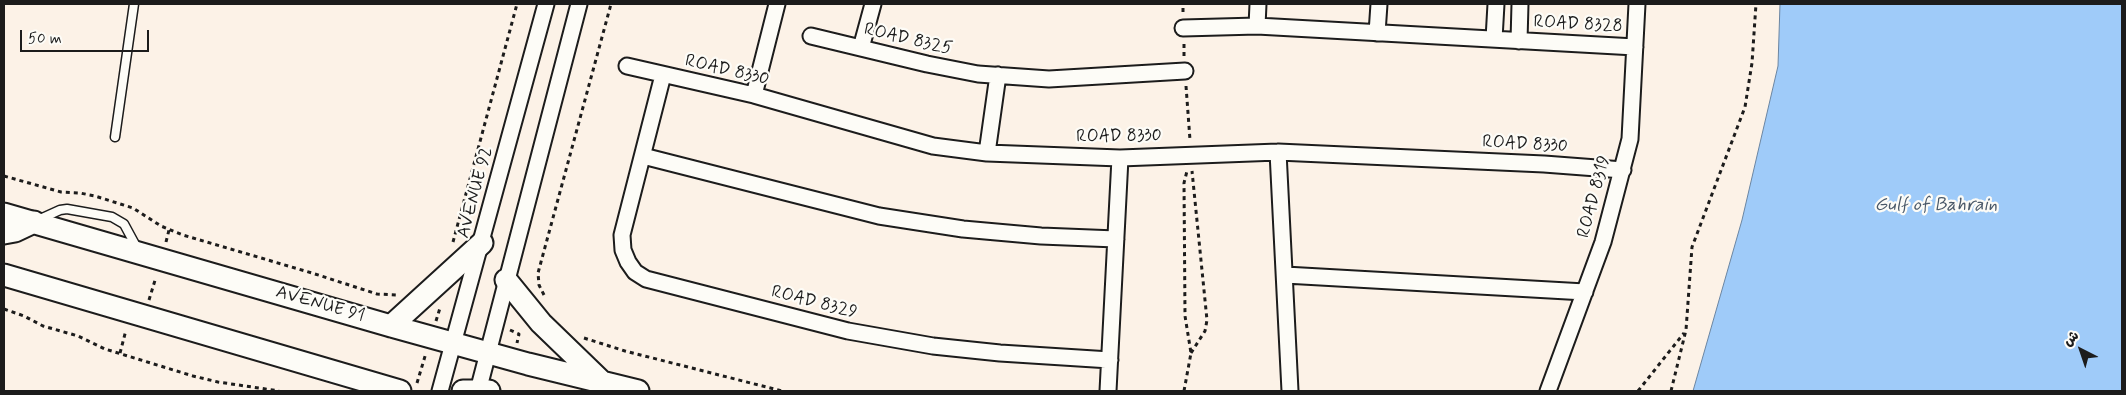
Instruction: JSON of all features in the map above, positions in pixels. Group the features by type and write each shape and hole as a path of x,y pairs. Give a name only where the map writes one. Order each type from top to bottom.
{"street":[{"name":"AVENUE 92","path":"440,391 546,4"},
{"path":"477,391 579,4"},
{"path":"754,95 777,4"},
{"path":"861,48 873,4"},
{"path":"1257,26 1258,4"},
{"path":"1377,33 1379,4"},
{"path":"1494,39 1496,4"},
{"name":"ROAD 8328","path":"1519,41 1520,4"},
{"name":"ROAD 8319","path":"1548,391 1603,242 1623,170 1630,139 1637,4"},
{"name":"ROAD 8328","path":"1182,28 1257,26 1635,47"},
{"name":"ROAD 8325","path":"811,36 927,64 978,74 1049,79 1185,71"},
{"name":"ROAD 8330","path":"627,66 754,95 933,146 987,153 1120,158 1278,152 1544,164 1623,170"},
{"name":"ROAD 8329","path":"663,75 622,234 623,250 635,272 646,279 848,331 923,345 1000,353 1110,360"},
{"path":"987,153 998,75"},
{"path":"1278,152 1290,391"},
{"path":"643,156 879,216 963,229 1041,236 1116,238"},
{"path":"1108,391 1120,158"},
{"name":"AVENUE 91","path":"4,214 162,258 391,326 488,351 528,364 638,391"},
{"path":"4,233 15,231 34,222"},
{"path":"391,326 482,243"},
{"path":"4,275 400,391"},
{"path":"1284,276 1585,292"},
{"path":"506,280 541,323 601,381"},
{"path":"330,370 349,391"}],"lane":[{"path":"115,137 134,4"}],"path":[{"path":"449,250 456,236 517,4"},
{"path":"1671,391 1686,330 1692,247 1745,107 1752,63 1756,4"},
{"path":"1190,154 1184,183 1186,316 1192,353"},
{"path":"1184,391 1192,353 1205,332 1207,320 1190,154"},
{"path":"4,176 61,192 95,196 133,208 169,230 377,294 386,296 402,293"},
{"path":"120,353 135,297 149,300 169,230"},
{"path":"4,309 44,326 78,336 120,353 210,380 279,391"},
{"path":"1638,391 1686,330"}],"water":[{"name":"Gulf of Bahrain","path":"1780,4 2122,4 2122,391 1693,391 1742,220 1778,66"}]}
